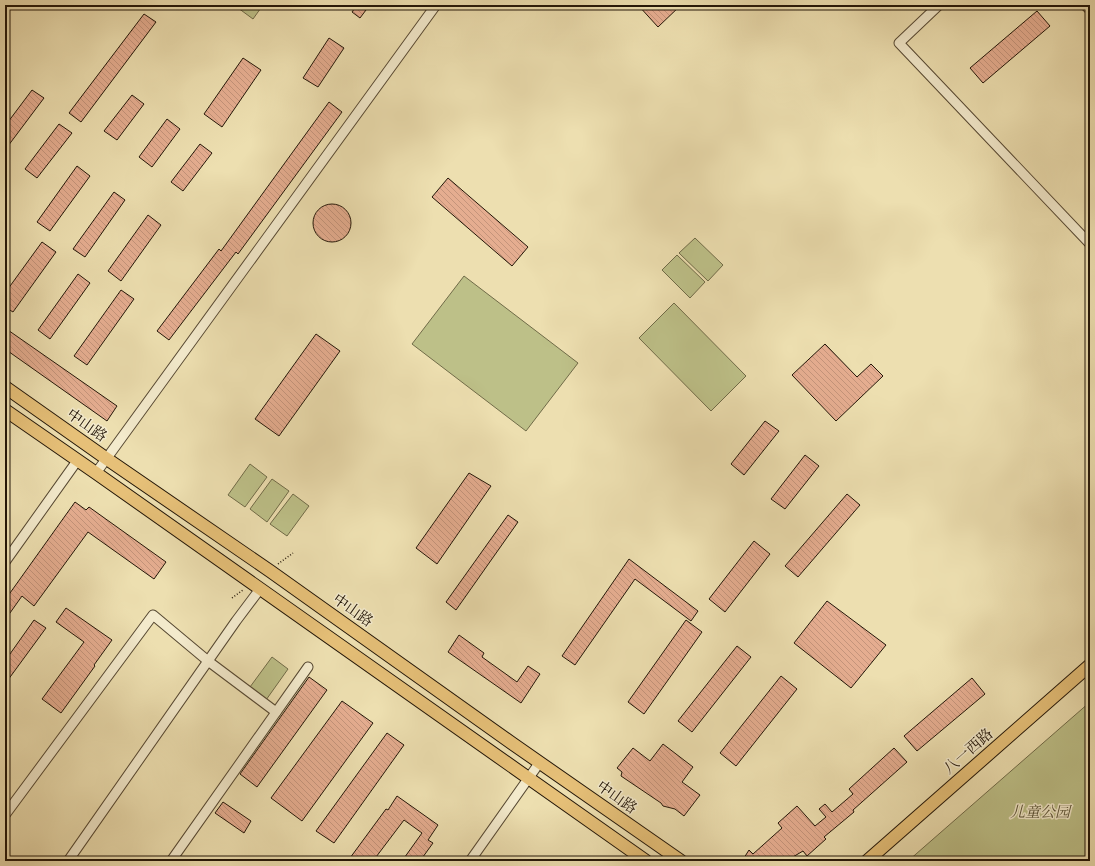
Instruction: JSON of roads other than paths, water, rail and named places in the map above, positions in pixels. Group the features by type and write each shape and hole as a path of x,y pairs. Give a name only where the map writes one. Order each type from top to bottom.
{"main road":[{"name":"中山路","path":"5,387 274,574 681,861"},
{"path":"5,410 646,861"},
{"name":"八一西路","path":"867,861 1090,665"}],"street":[{"path":"96,473 436,5"},
{"path":"939,5 899,43 1090,244"},
{"path":"1085,5 1090,10"},
{"path":"5,562 77,460"},
{"path":"68,861 260,589"},
{"path":"5,815 153,615 208,661 276,712"},
{"path":"171,861 308,667"},
{"path":"470,861 540,762"}],"park label":[{"name":"儿童公园","path":"1040,812"}]}
